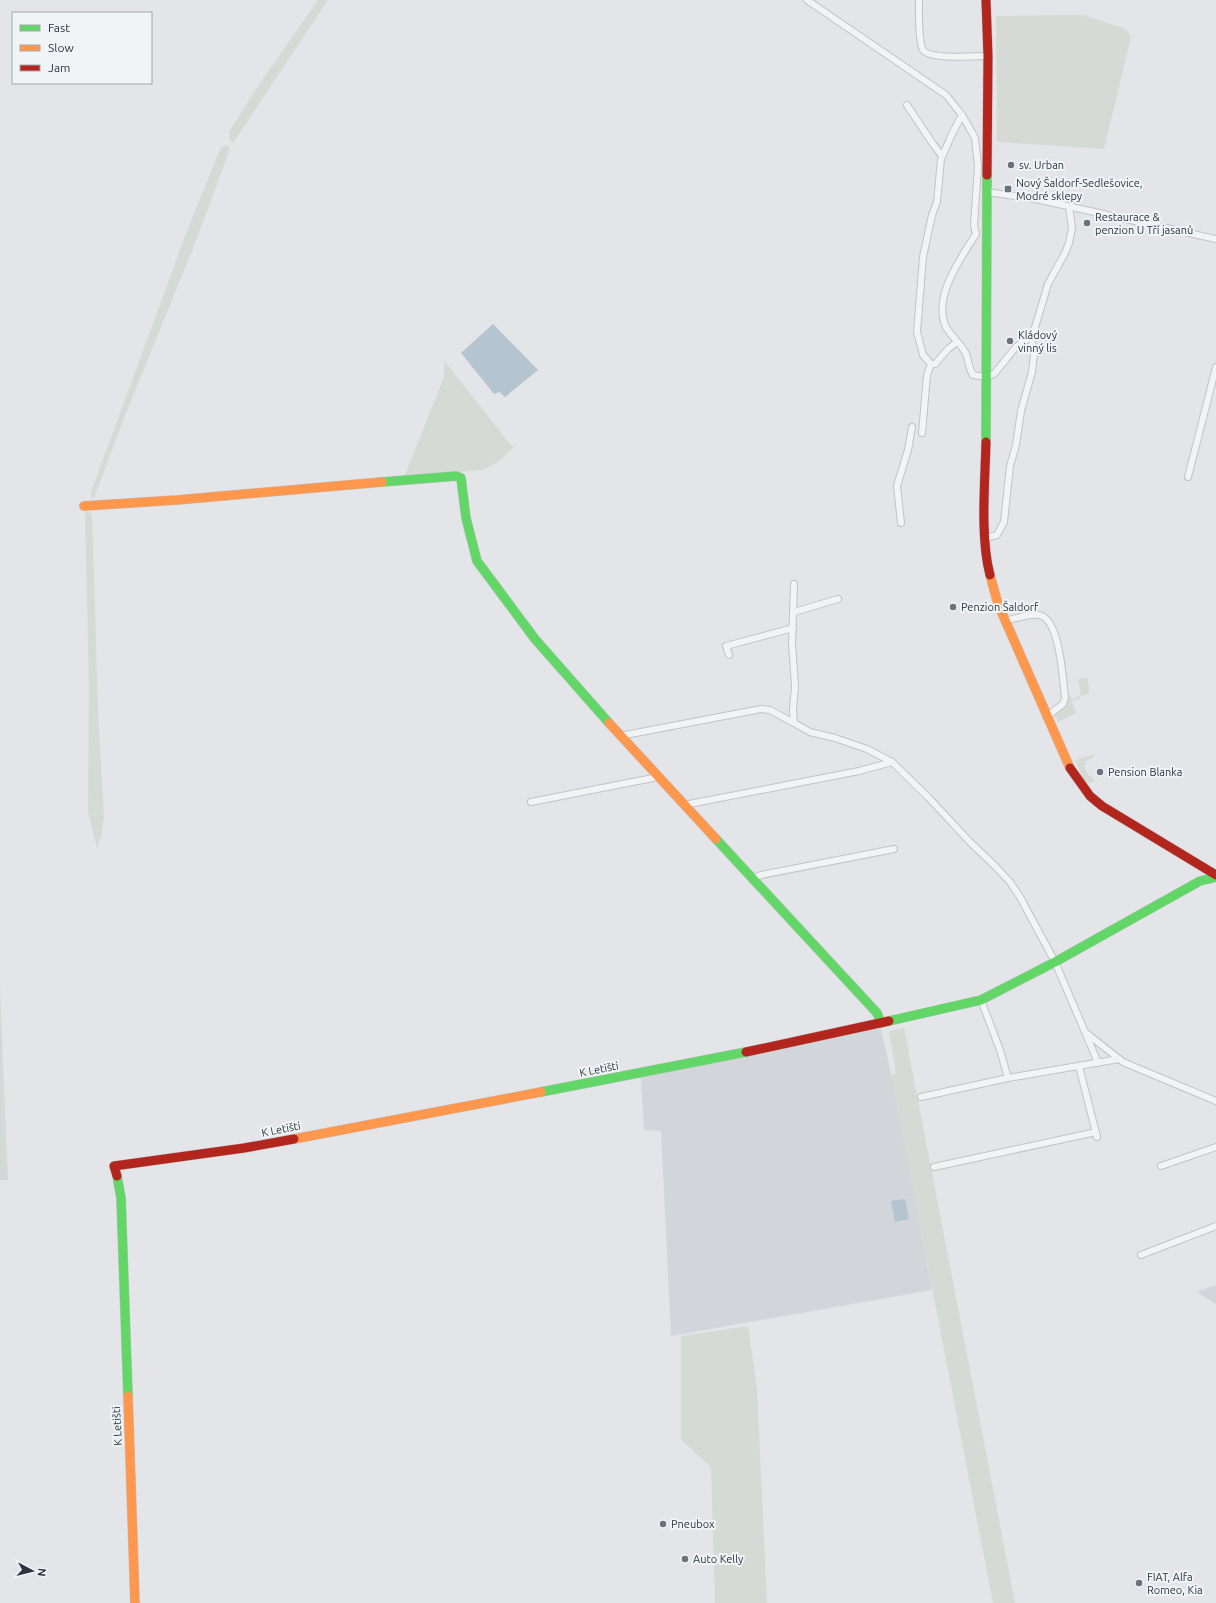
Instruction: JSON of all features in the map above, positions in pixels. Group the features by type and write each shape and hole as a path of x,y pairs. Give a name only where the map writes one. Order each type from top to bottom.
{"street":[{"path":"807,0 949,98 962,115 975,138 978,166 974,225 976,234 954,269 946,292 942,310 943,319 947,328 965,352 973,375 986,377 997,372 1016,347 1031,335 1036,327 1048,284 1066,253 1069,243 1072,228 1069,206"},
{"path":"919,0 921,41 925,53 945,56 988,56"},
{"path":"986,0 988,56 985,538 992,587 1046,717 1070,768 1090,796 1116,815 1216,876"},
{"path":"907,105 942,156"},
{"path":"931,364 923,355 917,332 923,257 932,215 937,202 942,156 962,115"},
{"path":"987,192 1029,197 1216,239"},
{"path":"976,234 987,236"},
{"path":"985,538 997,535 1004,522 1010,466 1016,445 1021,411 1032,372 1034,354 1031,335"},
{"path":"931,364 935,364 948,349 957,342"},
{"path":"922,433 927,382 931,364"},
{"path":"1188,477 1216,367"},
{"path":"901,523 897,486 908,450 912,427"},
{"path":"84,506 409,479 456,476 461,478 466,518 477,561 535,639 620,736 877,1013 882,1023 981,1000 1055,962 1200,881 1216,876"},
{"path":"794,584 794,723"},
{"path":"794,612 838,599"},
{"path":"1005,621 1027,616 1040,615 1045,617 1051,625 1059,651 1065,698 1063,704 1046,717"},
{"path":"729,655 726,646 793,628"},
{"path":"620,736 761,708 770,710 810,732 835,738 867,749 892,762 1010,882 1055,962 1098,1063"},
{"path":"684,805 858,771 892,762"},
{"path":"531,802 658,776"},
{"path":"753,879 761,875 894,849"},
{"path":"981,1000 1000,1050 1008,1078"},
{"name":"K Letišti","path":"135,1603 121,1198 114,1166 244,1148 700,1062 882,1023"},
{"path":"1085,1032 1123,1062 1216,1101"},
{"path":"921,1096 1008,1078 1119,1059"},
{"path":"934,1167 1097,1134 1079,1066"},
{"path":"1161,1166 1216,1146"},
{"path":"1141,1255 1216,1226"}],"shaded area":[{"path":"318,0 328,0 233,143 230,140 229,132 256,89"},
{"path":"1083,15 1126,29 1131,37 1104,149 997,142 996,16"},
{"path":"227,145 230,149 194,246 126,413 94,498 91,496 91,492 187,231 221,147"},
{"path":"444,360 509,443 514,447 498,462 483,470 398,477 405,475 444,377"},
{"path":"85,510 92,514 98,709 104,818 101,838 97,848 88,812 89,688"},
{"path":"1064,673 1068,694 1072,699 1081,695 1078,679 1088,678 1089,694 1072,701 1076,713 1058,722 1053,712 1065,703"},
{"path":"1095,754 1093,758 1085,762 1084,766 1088,775 1092,777 1095,782 1088,783 1083,779 1075,760"},
{"path":"0,980 7,1167 1,1168"},
{"path":"0,1010 8,1180 0,1180"},
{"path":"881,1028 900,1116 932,1290 671,1336 661,1131 644,1130 641,1077"},
{"path":"904,1028 1015,1603 993,1603 891,1075 896,1074 889,1031"},
{"path":"1216,1285 1216,1304 1197,1292"},
{"path":"748,1326 757,1388 767,1603 715,1603 711,1467 681,1440 681,1336"}],"water":[{"path":"493,324 538,370 505,397 499,392 494,394 461,353"},
{"path":"905,1199 909,1219 895,1222 891,1201"}],"traffic: fast":[{"path":"986,442 987,175"},
{"path":"382,482 456,476 461,478 466,518 477,561 535,639 609,723"},
{"path":"716,839 877,1013 881,1023"},
{"path":"889,1021 981,1000 1055,962 1200,881 1216,877"},
{"path":"541,1092 746,1052"},
{"path":"117,1176 121,1198 128,1396"}],"traffic: slow":[{"path":"84,506 177,500 382,482"},
{"path":"990,575 998,604 1070,768"},
{"path":"609,723 716,839"},
{"path":"294,1139 541,1092"},
{"path":"128,1396 135,1603"}],"traffic: jam":[{"path":"986,0 988,56 987,175"},
{"path":"986,442 984,527 990,575"},
{"path":"1070,768 1090,796 1102,806 1216,875"},
{"path":"746,1052 889,1021"},
{"path":"117,1176 114,1166 244,1148 294,1139"}],"place":[{"name":"sv. Urban","path":"1011,165"},
{"name":"Nový Šaldorf-Sedlešovice, Modré sklepy","path":"1008,189"},
{"name":"Restaurace & penzion U Tří jasanů","path":"1087,223"},
{"name":"Kládový vinný lis","path":"1010,341"},
{"name":"Penzion Šaldorf","path":"953,607"},
{"name":"Pension Blanka","path":"1100,772"},
{"name":"Pneubox","path":"663,1524"},
{"name":"Auto Kelly","path":"685,1559"},
{"name":"FIAT, Alfa Romeo, Kia","path":"1139,1583"}]}
